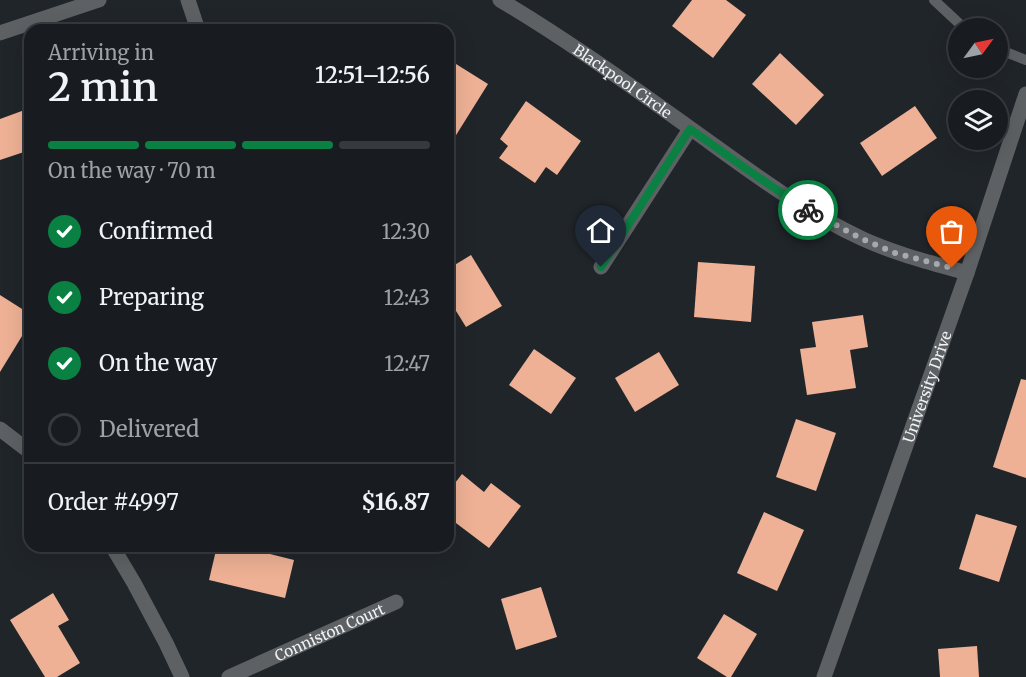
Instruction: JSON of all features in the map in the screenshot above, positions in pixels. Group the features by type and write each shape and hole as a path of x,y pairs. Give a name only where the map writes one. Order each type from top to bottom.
{"street":[{"path":"27,24 99,0"},
{"path":"188,0 196,24"},
{"name":"Blackpool Circle","path":"500,0 546,27 780,192 823,219 895,253 967,273"},
{"path":"0,33 24,25"},
{"name":"University Drive","path":"824,677 967,273 1026,96"},
{"path":"601,267 690,129"},
{"path":"0,429 24,447"},
{"path":"116,552 135,583 182,677"},
{"name":"Conniston Court","path":"229,677 396,602"}],"lane":[{"path":"934,0 953,18"},
{"path":"1008,54 1026,60"}],"building":[{"path":"692,0 726,0 746,15 713,58 672,26"},
{"path":"780,53 824,95 796,125 752,84"},
{"path":"454,63 488,84 454,138"},
{"path":"526,101 581,141 557,175 546,167 535,183 499,158 508,146 500,139"},
{"path":"915,106 937,138 882,176 860,143"},
{"path":"24,110 24,152 0,160 0,119"},
{"path":"471,255 502,306 466,327 454,308 454,265"},
{"path":"698,262 755,266 751,322 694,317"},
{"path":"0,295 24,310 24,333 0,372"},
{"path":"863,315 868,347 850,350 856,388 807,395 800,349 816,347 812,322"},
{"path":"534,349 576,378 551,414 509,385"},
{"path":"659,352 679,385 635,412 615,378"},
{"path":"1021,379 1026,380 1026,478 993,467"},
{"path":"796,419 836,433 816,491 776,477"},
{"path":"462,474 484,492 491,483 521,506 489,548 454,522 454,484"},
{"path":"764,512 804,530 777,591 737,573"},
{"path":"976,514 1017,526 999,582 959,569"},
{"path":"216,552 262,552 294,560 285,598 209,580"},
{"path":"541,587 557,637 516,650 501,599"},
{"path":"53,593 69,620 58,626 80,663 57,677 45,677 10,620"},
{"path":"724,614 757,634 731,677 727,677 697,658"},
{"path":"977,646 979,677 940,677 938,649"}],"way so far":[{"path":"808,210 862,239 895,253 952,268"}],"route":[{"path":"601,267 690,129 808,210"}]}
